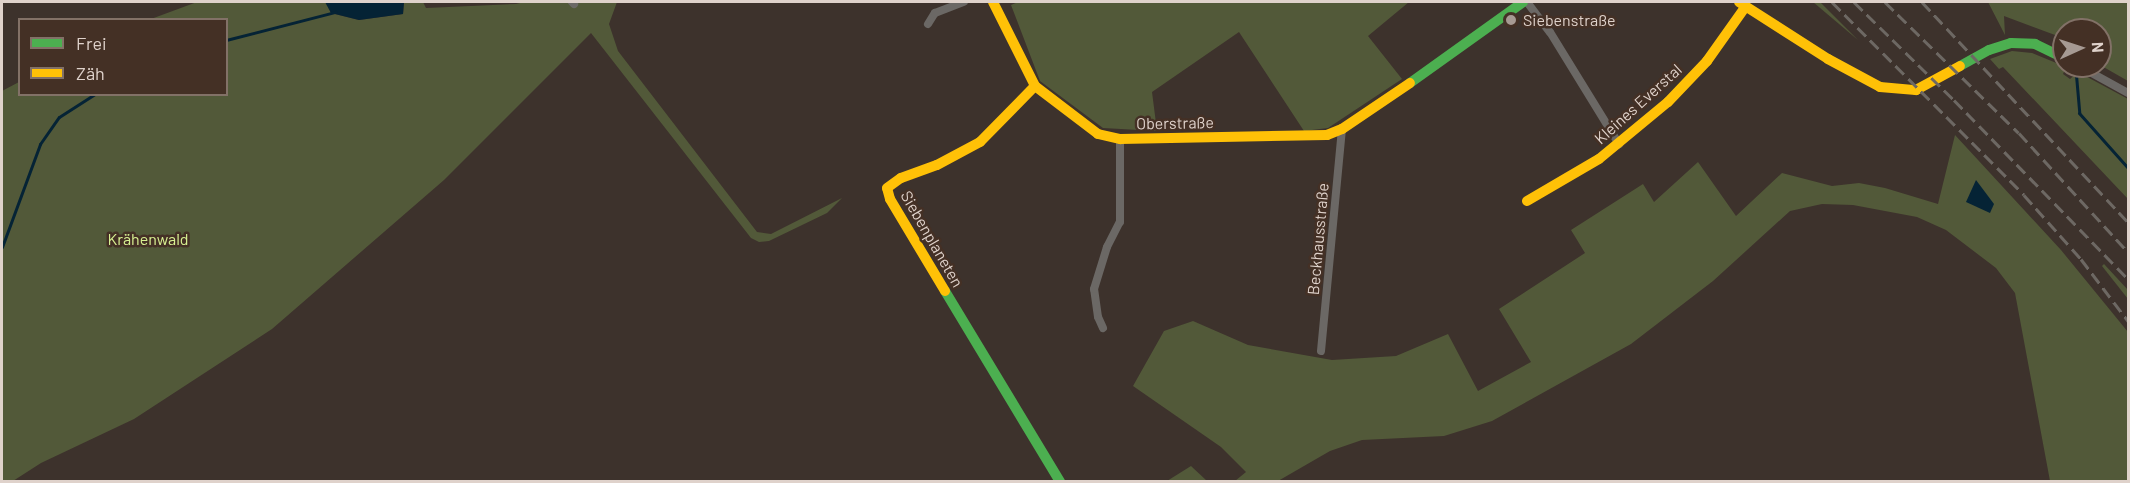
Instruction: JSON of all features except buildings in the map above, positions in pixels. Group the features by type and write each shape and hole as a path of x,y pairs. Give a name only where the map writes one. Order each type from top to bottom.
{"street":[{"path":"928,24 935,13 964,2"},
{"name":"Oberstraße","path":"993,2 1035,86 1098,134 1120,138 1327,135 1342,129 1525,2"},
{"path":"1525,2 1550,32 1619,144"},
{"path":"1743,4 1828,59 1880,87 1916,90 1989,50 2011,42 2035,44 2052,52"},
{"name":"Kleines Everstal","path":"1527,201 1619,144 1668,102 1707,61 1743,4"},
{"path":"2101,78 2128,93"},
{"name":"Siebenplaneten","path":"1035,86 980,142 937,165 902,178 887,188 890,199 1060,482"},
{"name":"Beckhausstraße","path":"1321,351 1342,129"},
{"path":"1103,328 1098,317 1094,289 1104,257 1120,222 1120,138"}],"green space":[{"name":"Krähenwald","path":"197,2 326,2 331,13 359,20 403,14 404,2 423,2 426,8 524,2 617,2 609,24 618,51 757,232 771,234 842,198 827,213 769,241 759,242 751,238 591,33 444,180 272,329 134,419 41,463 13,481 2,482 2,91 18,83 18,96 228,96 228,18 154,18"},
{"path":"1018,2 1409,2 1368,36 1402,79 1328,128 1304,131 1239,32 1152,92 1157,131 1103,128 1040,81 1011,5"},
{"path":"1813,2 1820,2 1858,40"},
{"path":"1988,2 2128,2 2128,81 2112,72 2112,18 2052,18 2052,34 2004,16 2005,35"},
{"path":"2012,51 2032,53 2052,61 2052,78 2089,78 2128,99 2128,199 2003,67 1999,69 1990,59"},
{"path":"1955,135 2061,250 2128,332 2128,481 2050,481 2015,293 1996,268 1946,230 1917,217 1853,205 1822,204 1790,211 1713,281 1631,344 1492,421 1444,436 1362,440 1330,451 1278,481 1235,481 1246,472 1221,447 1133,386 1164,331 1193,321 1248,345 1332,360 1396,356 1448,334 1478,391 1531,362 1499,309 1585,253 1571,230 1643,184 1654,202 1698,162 1736,216 1782,173 1832,186 1859,183 1885,188 1938,204"},
{"path":"2104,264 2128,290 2128,299 2102,266"},
{"path":"1191,466 1207,481 1167,481"}],"water":[{"path":"325,2 404,2 403,14 359,20 331,13"},
{"path":"1976,180 1994,204 1990,213 1966,202"}],"waterway":[{"path":"228,39 335,12"},
{"path":"2076,78 2079,113 2128,168"},
{"path":"2,247 40,144 59,117 92,96"}],"railway":[{"path":"1832,2 2024,195 2081,259 2128,321"},
{"path":"1854,2 1954,100 2128,279"},
{"path":"1885,2 2019,133 2128,252"},
{"path":"1922,2 2128,222"}],"traffic: fast":[{"path":"1410,83 1523,2"},
{"path":"1960,66 1989,50 2011,43 2035,44 2052,52"},
{"path":"945,291 1060,482"}],"traffic: slow":[{"path":"993,2 1035,86 1098,134 1120,139 1327,135 1342,129 1410,83"},
{"path":"1739,2 1828,59 1880,87 1916,90 1960,66"},
{"path":"1527,201 1599,159 1668,102 1707,61 1746,6"},
{"path":"945,291 890,199 887,188 901,178 937,165 980,142 1035,86"}],"place":[{"name":"Siebenstraße","path":"1511,20"}]}
